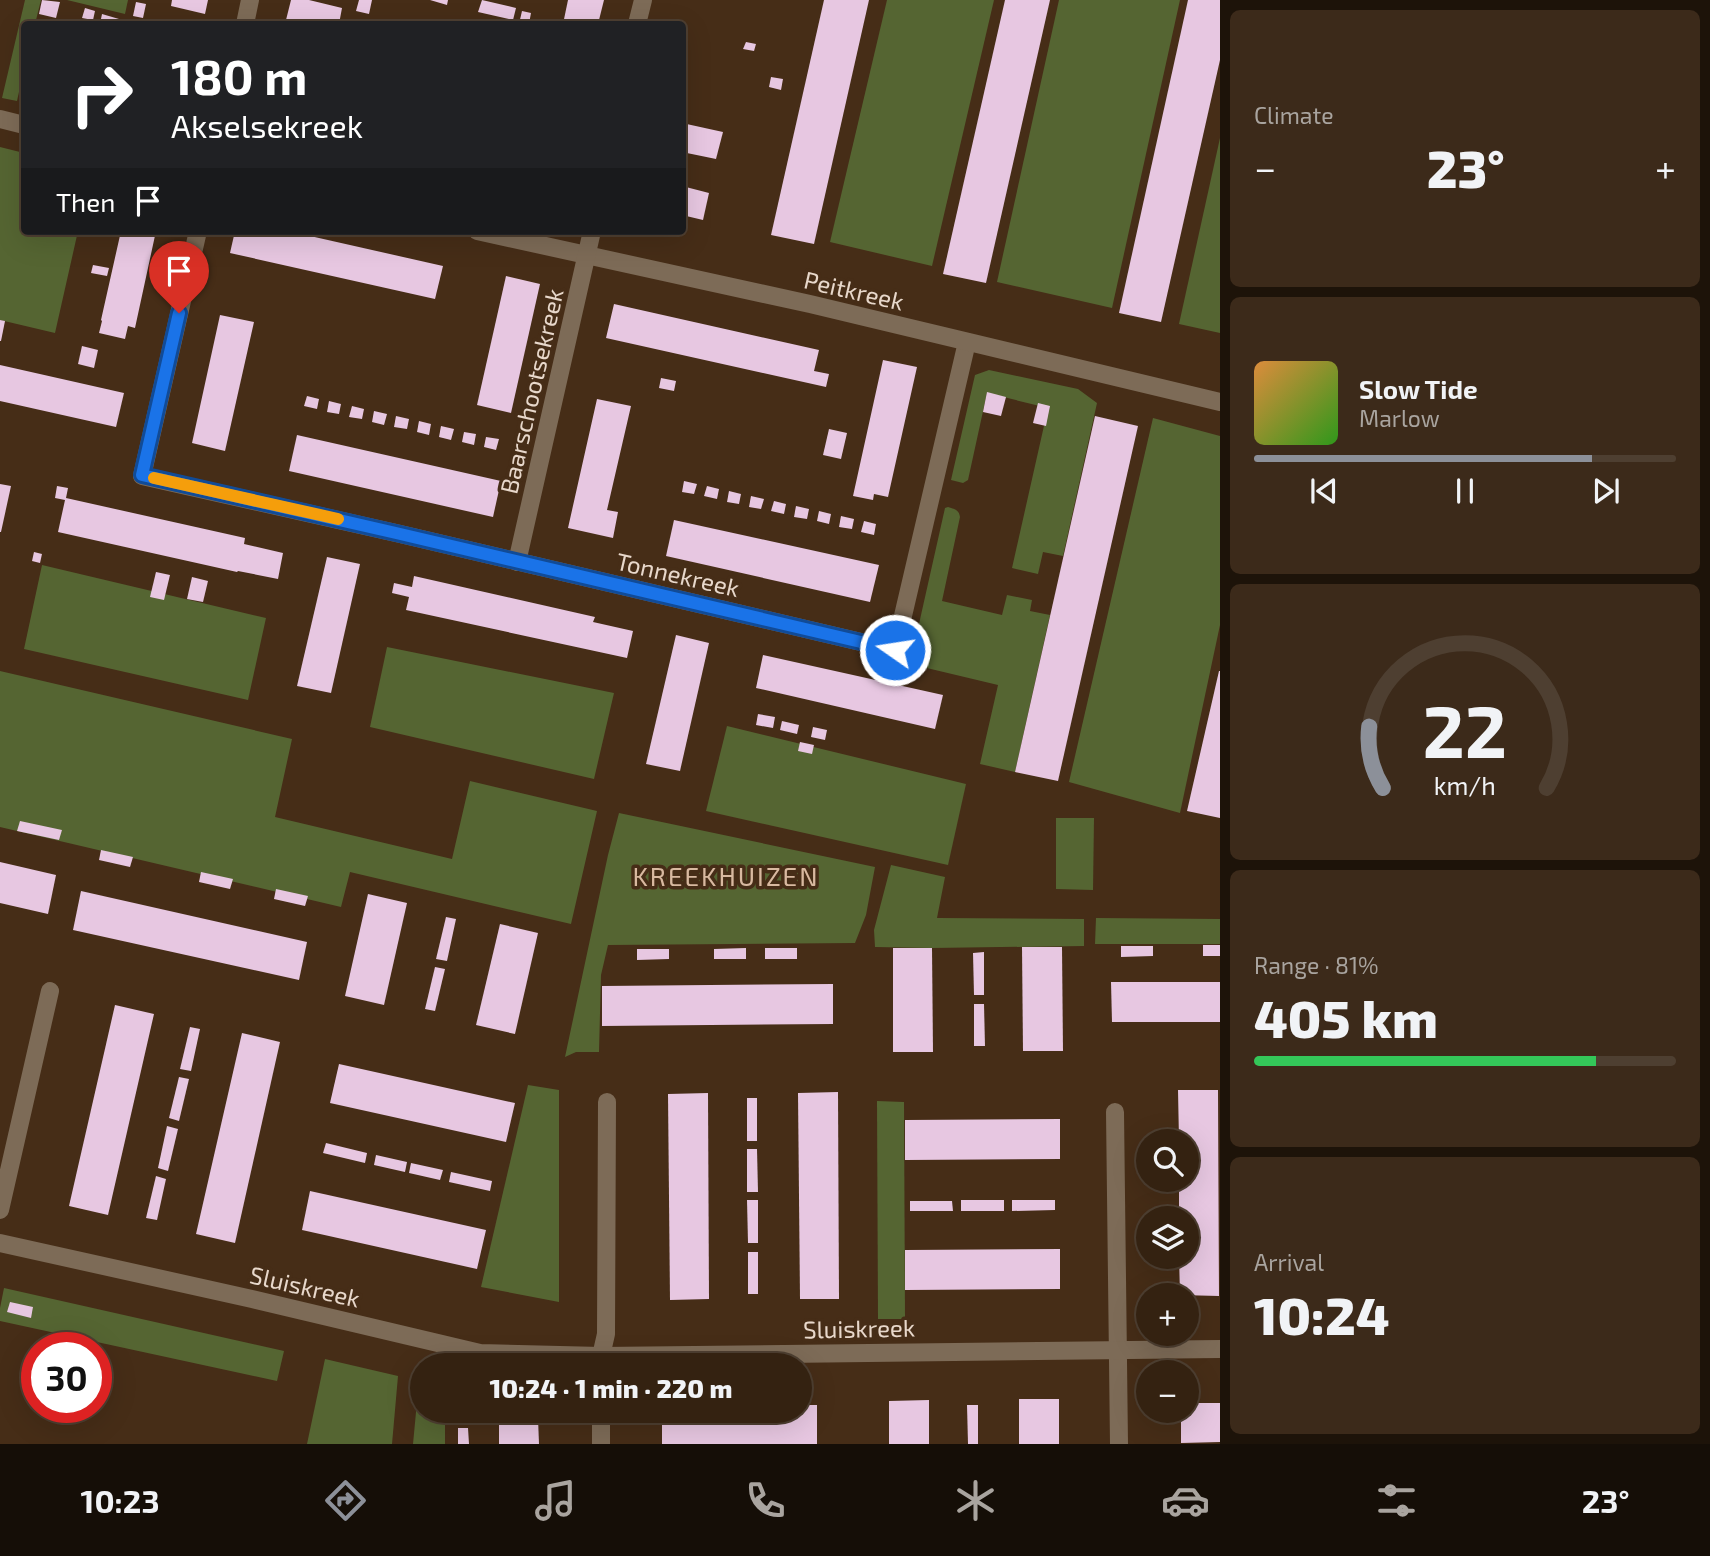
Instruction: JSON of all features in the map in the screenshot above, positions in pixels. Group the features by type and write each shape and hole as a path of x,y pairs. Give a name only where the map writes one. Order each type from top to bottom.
{"street":[{"path":"246,21 250,0"},
{"path":"638,21 643,0"},
{"path":"0,119 21,124"},
{"name":"Tonnekreek","path":"197,235 142,475 895,650 967,342"},
{"name":"Peitkreek","path":"495,235 810,304 1220,402"},
{"name":"Baarschootsekreek","path":"517,562 591,235"},
{"path":"0,1210 50,990"},
{"path":"602,1353 606,1334 607,1102"},
{"path":"1115,1112 1119,1444"},
{"name":"Sluiskreek","path":"0,1243 480,1353"},
{"name":"Sluiskreek","path":"812,1356 1220,1349"},
{"path":"601,1423 601,1444"}],"green space":[{"path":"25,0 41,0 36,21 21,21 21,83 17,101 2,98"},
{"path":"67,0 128,0 125,14"},
{"path":"887,0 994,0 932,266 830,242"},
{"path":"1059,0 1180,0 1112,308 997,282"},
{"path":"1220,138 1220,333 1179,324"},
{"path":"0,147 21,152 21,235 77,235 55,333 0,320"},
{"path":"989,370 1078,389 1097,403 1063,556 1043,552 1038,574 1012,568 1048,408 987,393 968,480 963,483 951,480 975,375"},
{"path":"1153,418 1220,436 1220,625 1180,813 1069,782"},
{"path":"945,508 956,510 960,517 942,601 1002,615 1007,595 1032,600 1030,611 1050,615 1015,772 980,764 998,685 910,664"},
{"path":"42,565 266,618 248,700 24,649"},
{"path":"387,647 614,693 594,779 370,727"},
{"path":"0,671 292,739 275,817 452,859 470,781 597,811 571,924 350,872 341,907 0,827"},
{"path":"727,726 966,784 948,865 706,811"},
{"path":"619,813 875,867 866,915 855,943 608,945 601,975 599,1052 576,1052 565,1057"},
{"path":"1056,818 1094,818 1093,890 1056,889"},
{"path":"891,865 945,877 937,918 1084,919 1084,946 875,947 874,930"},
{"path":"1096,918 1220,919 1220,944 1095,944"},
{"path":"528,1085 559,1090 559,1302 481,1287"},
{"path":"877,1101 904,1102 905,1319 878,1319"},
{"path":"4,1288 284,1351 277,1381 112,1345 112,1332 51,1332 0,1321"},
{"path":"325,1359 398,1376 392,1444 307,1444"},
{"path":"415,1423 445,1423 445,1444 413,1444"}],"building":[{"path":"42,0 60,2 56,18 39,14"},
{"path":"172,0 208,0 205,14 171,6"},
{"path":"291,0 309,0 342,8 340,21 286,21"},
{"path":"359,0 372,0 369,14 356,11"},
{"path":"430,0 448,0 447,5"},
{"path":"482,0 516,8 513,20 478,12"},
{"path":"568,0 604,0 599,21 564,21"},
{"path":"824,0 869,0 814,244 771,235"},
{"path":"1005,0 1050,0 986,283 943,274"},
{"path":"1188,0 1220,0 1220,60 1161,322 1119,313"},
{"path":"136,2 146,4 143,18 133,16"},
{"path":"85,8 95,11 93,20 82,18"},
{"path":"522,11 531,13 530,21 520,21"},
{"path":"102,14 119,19 119,21 101,21"},
{"path":"746,42 756,44 754,51 743,49"},
{"path":"771,77 783,79 781,90 769,87"},
{"path":"686,124 723,132 716,159 686,153"},
{"path":"686,187 709,193 703,220 686,216"},
{"path":"120,235 155,235 135,328 128,326 125,339 99,333"},
{"path":"234,235 306,235 443,266 435,299 230,253"},
{"path":"93,265 109,268 107,276 91,273"},
{"path":"506,276 540,284 511,413 477,405"},
{"path":"614,304 819,350 814,371 829,374 826,387 606,338"},
{"path":"220,315 254,322 225,451 192,443"},
{"path":"0,320 5,321 1,341 0,341"},
{"path":"82,346 98,350 94,368 78,364"},
{"path":"883,360 917,367 888,497 874,494 873,500 853,496"},
{"path":"0,365 124,393 116,427 0,401"},
{"path":"661,378 676,381 674,391 659,388"},
{"path":"987,392 1006,397 1001,416 983,412"},
{"path":"307,396 319,399 317,409 304,406"},
{"path":"597,399 631,406 607,510 618,512 613,538 568,528"},
{"path":"329,401 341,404 339,414 327,412"},
{"path":"1038,403 1050,406 1046,426 1033,423"},
{"path":"352,406 364,409 362,419 349,417"},
{"path":"374,411 387,414 384,425 372,422"},
{"path":"396,416 409,419 407,429 394,427"},
{"path":"1095,416 1138,426 1058,781 1015,772"},
{"path":"419,421 431,424 429,435 417,432"},
{"path":"441,426 454,429 451,440 439,437"},
{"path":"829,429 847,433 841,459 823,455"},
{"path":"464,432 476,434 474,445 462,442"},
{"path":"297,435 501,481 493,517 289,471"},
{"path":"486,437 499,439 496,450 484,447"},
{"path":"684,481 697,484 694,494 682,492"},
{"path":"0,484 11,486 1,532 0,532"},
{"path":"57,486 68,488 66,498 245,538 244,544 283,553 278,579 58,532 65,500 55,498"},
{"path":"707,486 719,489 717,499 704,496"},
{"path":"729,491 741,494 739,504 727,502"},
{"path":"751,496 764,499 761,509 749,507"},
{"path":"774,501 786,504 784,514 771,511"},
{"path":"796,506 809,509 807,519 794,517"},
{"path":"819,511 831,514 829,524 817,521"},
{"path":"841,516 854,519 852,529 839,527"},
{"path":"674,520 879,565 870,602 666,556"},
{"path":"864,521 876,524 874,535 861,532"},
{"path":"34,552 42,554 40,563 32,561"},
{"path":"327,557 360,564 331,693 297,686"},
{"path":"156,572 170,575 164,600 150,597"},
{"path":"414,576 595,617 593,622 633,631 627,658 406,610 409,597 392,593 394,583 412,587"},
{"path":"192,577 208,581 203,602 187,599"},
{"path":"676,635 709,643 680,771 646,764"},
{"path":"763,655 943,695 935,729 756,688"},
{"path":"1220,671 1220,818 1187,811"},
{"path":"758,714 775,717 773,728 756,725"},
{"path":"782,721 799,725 797,734 780,730"},
{"path":"813,727 827,730 825,740 811,737"},
{"path":"800,742 814,745 812,754 798,751"},
{"path":"20,821 62,830 59,840 17,831"},
{"path":"101,850 133,857 130,867 99,860"},
{"path":"0,862 56,875 48,914 0,903"},
{"path":"201,872 233,879 230,889 199,882"},
{"path":"276,889 308,896 305,906 274,899"},
{"path":"81,891 307,942 299,980 73,930"},
{"path":"368,894 407,903 384,1005 345,996"},
{"path":"446,917 456,919 447,961 436,959"},
{"path":"500,924 538,933 515,1034 476,1025"},
{"path":"1203,945 1220,945 1220,956 1203,956"},
{"path":"1121,946 1153,946 1153,956 1121,957"},
{"path":"1022,947 1062,947 1063,1051 1023,1051"},
{"path":"746,948 746,959 714,959 714,949"},
{"path":"765,948 797,948 797,959 765,959"},
{"path":"893,948 932,948 933,1052 893,1052"},
{"path":"637,949 669,949 669,959 637,960"},
{"path":"984,952 984,995 974,995 973,953"},
{"path":"435,967 445,969 435,1011 425,1009"},
{"path":"1111,982 1220,982 1220,1022 1112,1022"},
{"path":"833,984 833,1024 602,1026 602,986"},
{"path":"974,1004 984,1004 985,1046 974,1046"},
{"path":"115,1005 154,1014 108,1215 69,1206"},
{"path":"190,1027 200,1029 191,1071 180,1069"},
{"path":"242,1033 280,1042 235,1243 196,1234"},
{"path":"339,1064 515,1103 506,1142 330,1103"},
{"path":"179,1077 189,1079 179,1121 169,1118"},
{"path":"1178,1090 1218,1090 1219,1296 1199,1295 1199,1283 1180,1283 1179,1269 1199,1269 1199,1206 1179,1206 1179,1192 1199,1192 1199,1129 1179,1129"},
{"path":"838,1092 839,1299 800,1299 798,1093"},
{"path":"708,1093 709,1299 670,1300 668,1094"},
{"path":"747,1098 757,1098 757,1141 747,1141"},
{"path":"1060,1119 1060,1159 905,1160 905,1120"},
{"path":"167,1126 178,1129 168,1171 158,1168"},
{"path":"326,1143 367,1153 365,1163 323,1153"},
{"path":"747,1149 757,1149 758,1192 747,1192"},
{"path":"376,1155 407,1162 405,1172 374,1165"},
{"path":"411,1163 443,1170 440,1180 409,1173"},
{"path":"451,1172 492,1181 490,1191 449,1182"},
{"path":"156,1176 166,1179 157,1220 146,1218"},
{"path":"310,1191 486,1230 477,1269 302,1230"},
{"path":"747,1200 758,1200 758,1243 748,1243"},
{"path":"961,1200 1004,1200 1004,1211 961,1211"},
{"path":"1012,1200 1055,1200 1055,1210 1012,1211"},
{"path":"910,1201 952,1201 953,1211 910,1211"},
{"path":"1060,1249 1060,1289 905,1290 905,1250"},
{"path":"748,1252 758,1252 758,1294 748,1294"},
{"path":"10,1302 33,1307 31,1318 7,1312"},
{"path":"1019,1399 1059,1399 1059,1444 1019,1444"},
{"path":"929,1400 929,1444 889,1444 889,1401"},
{"path":"1199,1403 1220,1403 1220,1442 1181,1443 1181,1423 1199,1423"},
{"path":"812,1405 817,1405 817,1444 662,1444 662,1423 812,1423"},
{"path":"967,1405 978,1405 978,1444 968,1444"},
{"path":"499,1423 538,1423 539,1444 499,1444"},
{"path":"458,1428 468,1428 469,1444 458,1444"}],"slow traffic":[{"path":"154,478 338,519"}],"district":[{"name":"KREEKHUIZEN","path":"726,875"}],"route":[{"path":"179,313 142,475 895,650"}]}
